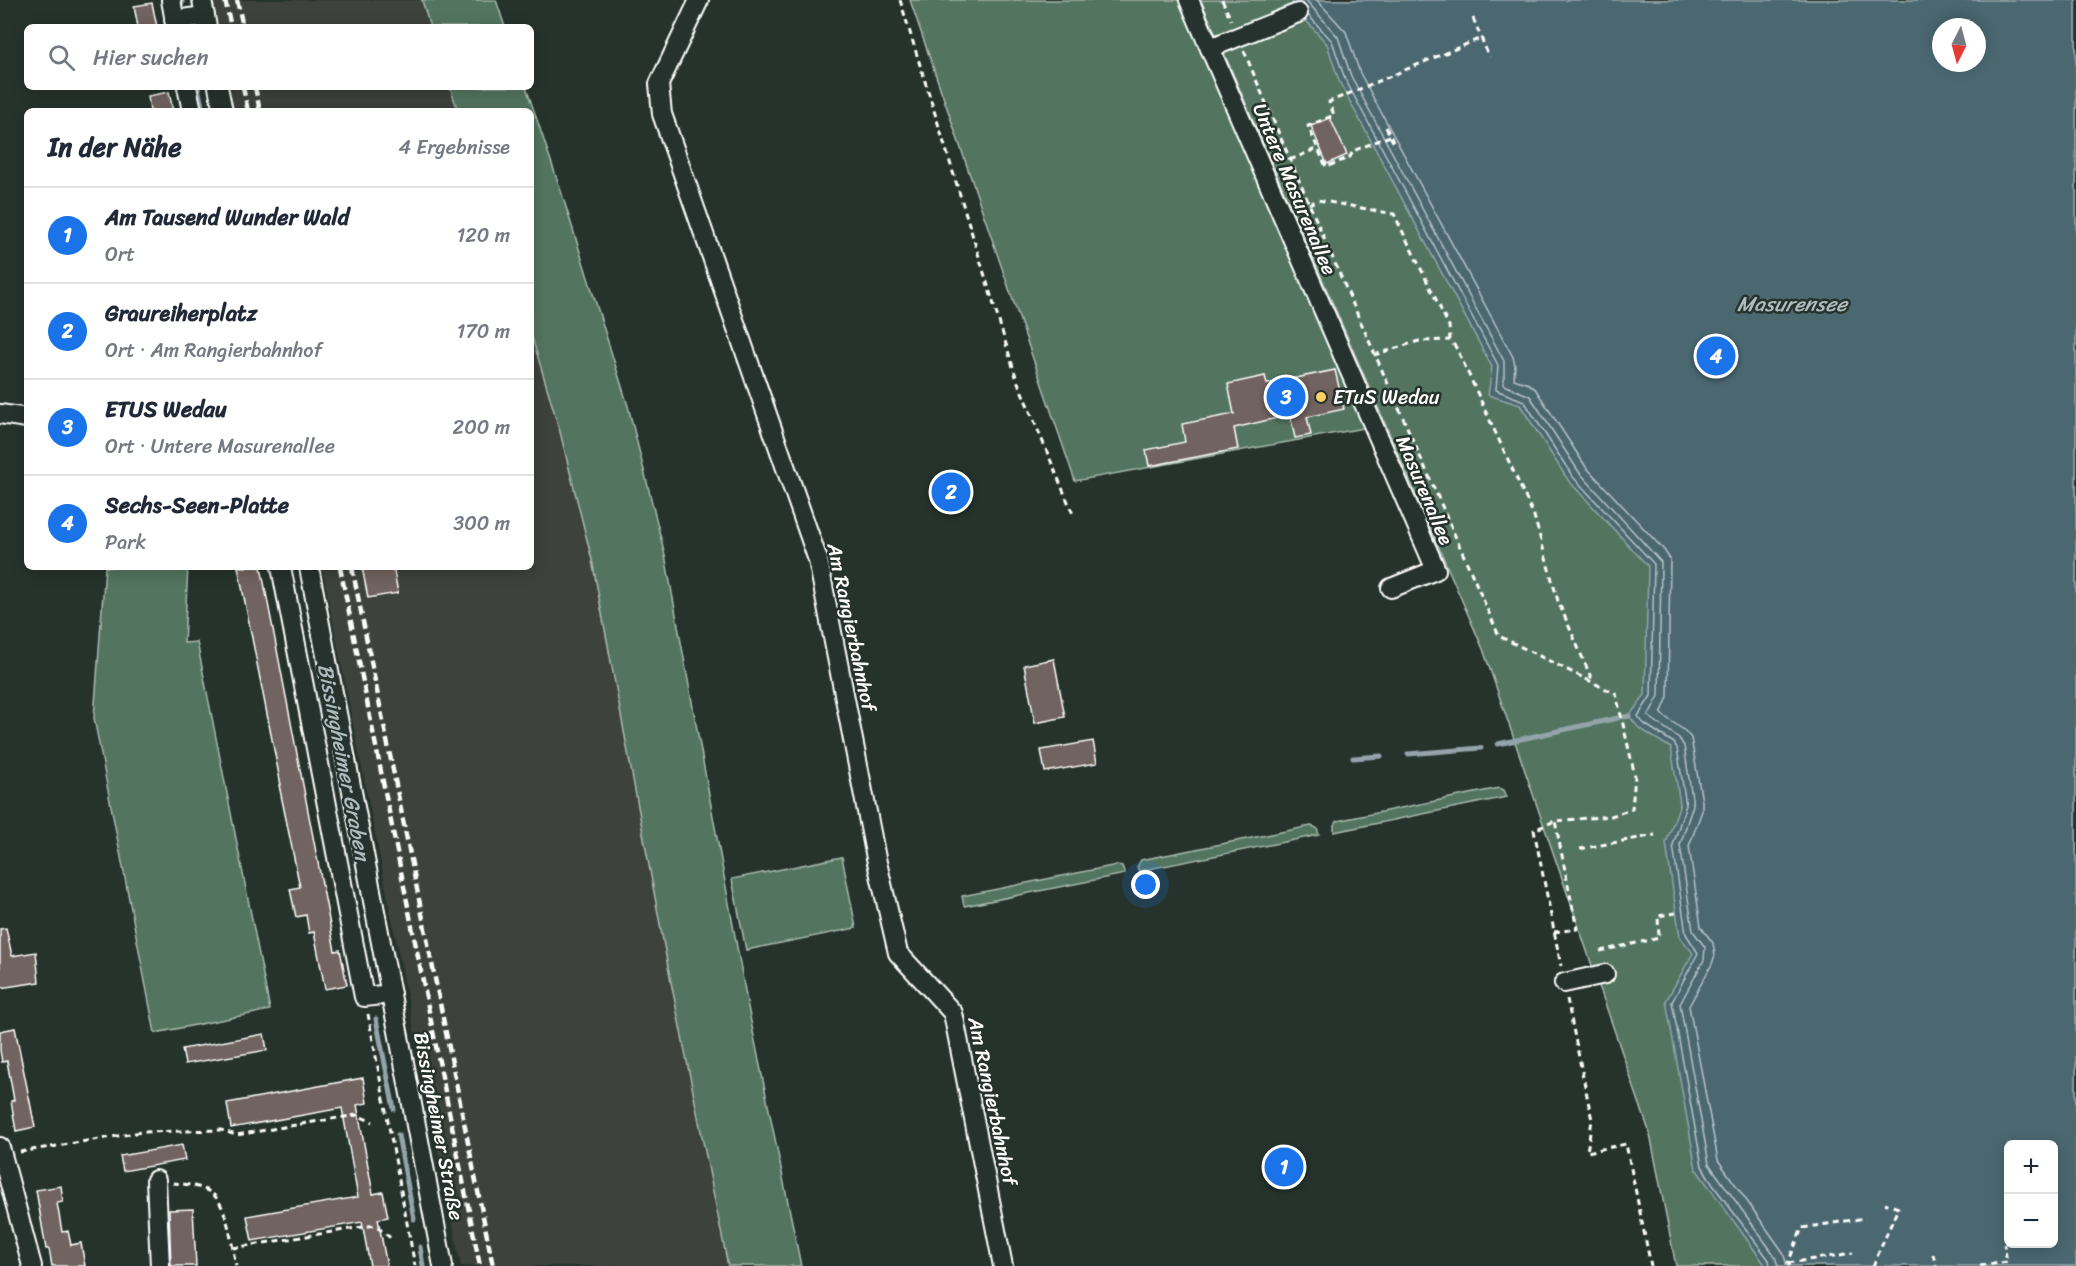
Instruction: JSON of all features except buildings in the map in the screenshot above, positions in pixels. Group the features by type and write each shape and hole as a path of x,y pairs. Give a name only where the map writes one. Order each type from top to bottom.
{"street":[{"path":"171,0 175,23 204,14"},
{"name":"Am Rangierbahnhof","path":"699,0 659,84 662,114 818,560 876,858 898,952 953,1013 1003,1266"},
{"name":"Untere Masurenallee","path":"1189,0 1360,396"},
{"path":"1210,48 1298,13"},
{"path":"188,90 192,108"},
{"path":"219,90 222,108"},
{"name":"Masurenallee","path":"1360,396 1436,570 1391,588"},
{"path":"0,414 24,418"},
{"path":"282,570 364,997 391,994"},
{"name":"Bissingheimer Straße","path":"310,570 443,1266"},
{"path":"1564,982 1605,975"},
{"path":"1,1151 32,1266"},
{"path":"156,1180 160,1266"}],"path":[{"path":"900,0 1017,380 1073,514"},
{"path":"1222,0 1374,355 1499,636 1616,694 1635,776 1632,808 1611,816 1555,821 1534,830"},
{"path":"1473,18 1489,57"},
{"path":"1390,136 1353,151 1350,157 1326,167 1308,126 1334,115 1329,102 1481,38"},
{"path":"1386,127 1395,146"},
{"path":"1290,160 1319,148"},
{"path":"1309,204 1318,200 1394,214 1449,326 1450,340 1457,349 1534,516 1558,601 1594,684"},
{"path":"1374,355 1419,341 1450,340"},
{"path":"1554,932 1577,929 1555,821"},
{"path":"1580,849 1655,835"},
{"path":"1600,951 1659,938 1658,916 1676,913"},
{"path":"364,997 415,1266"},
{"path":"1,1151 142,1132 221,1130 236,1135 356,1115 373,1122"},
{"path":"1587,1152 1626,1144 1651,1266"},
{"path":"156,1180 187,1185 211,1193 226,1216 236,1266"},
{"path":"1873,1266 1898,1208 1885,1203"},
{"path":"1853,1253 1789,1265 1802,1228 1865,1218"},
{"path":"233,1248 375,1225 393,1240"},
{"path":"1980,1266 2007,1262 2005,1248"},
{"path":"1934,1254 1936,1266"}],"shaded area":[{"path":"211,0 422,0 429,24 215,24"},
{"path":"228,90 451,90 457,108 232,108"},
{"path":"534,341 559,428 592,560 668,967 728,1266 461,1266 323,570 534,570"}],"green space":[{"path":"422,0 496,0 504,24 429,24"},
{"path":"910,0 1179,0 1364,428 1075,481"},
{"name":"Masurensee","path":"1201,0 2076,0 2076,1266 1676,1266 1650,1134 1483,649"},
{"path":"451,90 527,90 533,108 457,108"},
{"path":"534,111 628,406 665,555 748,1007 801,1266 728,1266 668,967 592,560 559,428 534,344"},
{"path":"105,570 188,570 184,643 197,642 270,1010 155,1033 94,718"},
{"path":"1499,788 1504,790 1507,797 1334,832 1334,825 1337,821"},
{"path":"1311,826 1317,828 1319,835 1139,871 1137,867 1141,860"},
{"path":"842,857 856,928 746,950 732,879"},
{"path":"1117,865 1122,866 1125,874 964,906 962,896"}],"water":[{"name":"Masurensee","path":"1291,0 2076,0 2076,1266 1766,1266 1696,1169 1666,1001 1693,953 1680,937 1666,843 1680,804 1671,748 1639,728 1629,716 1645,695 1648,566 1568,480 1520,405 1488,395 1492,367 1339,81 1327,44 1295,8"}],"waterway":[{"name":"Bissingheimer Graben","path":"199,90 202,108"},
{"path":"1624,717 1629,716"},
{"path":"1498,744 1618,718"},
{"path":"1408,754 1481,748"},
{"path":"1353,758 1381,756"},
{"name":"Bissingheimer Graben","path":"376,1019 394,1109"},
{"name":"Bissingheimer Graben","path":"398,1135 414,1219"},
{"name":"Bissingheimer Graben","path":"420,1247 423,1266"}],"railway":[{"path":"225,0 230,24"},
{"path":"237,0 242,24"},
{"path":"244,90 247,108"},
{"path":"256,90 259,108"},
{"path":"341,570 480,1266"},
{"path":"353,570 493,1266"}],"place":[{"name":"Sechs-Seen-Platte","path":"1716,356"},
{"name":"ETUS Wedau","path":"1286,397"},
{"name":"ETuS Wedau","path":"1321,397"},
{"name":"Graureiherplatz","path":"951,492"},
{"name":"Am Tausend Wunder Wald","path":"1284,1167"}]}
